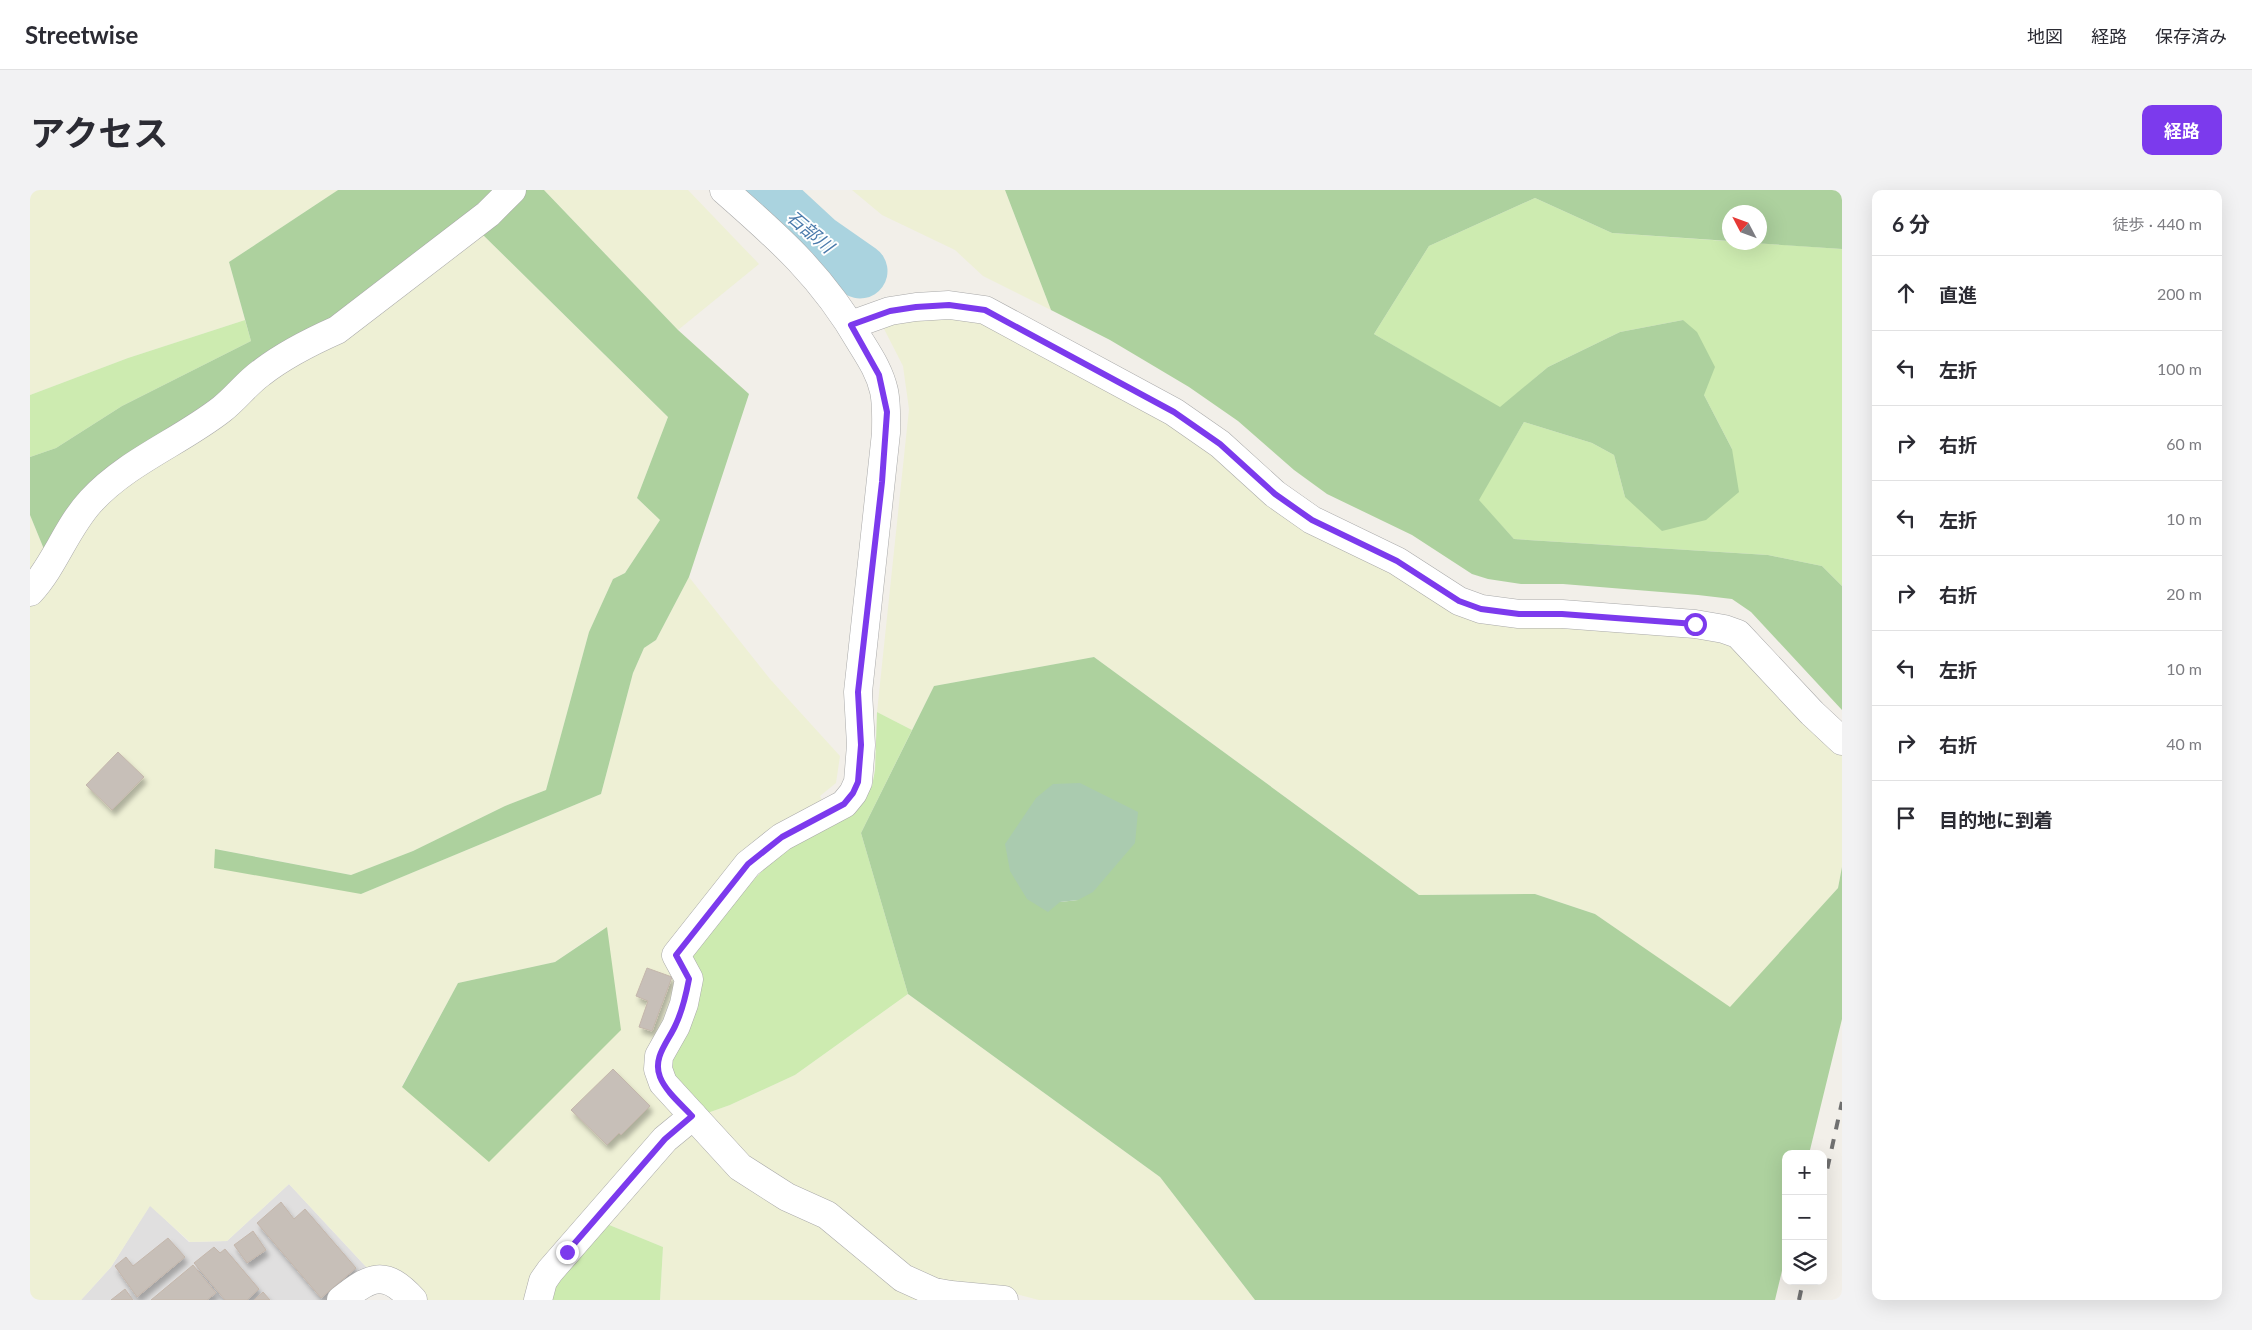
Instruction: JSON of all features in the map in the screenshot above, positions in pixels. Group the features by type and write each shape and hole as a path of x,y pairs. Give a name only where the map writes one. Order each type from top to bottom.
{"street":[{"path":"30,592 39,582 79,516 116,476 221,409 260,373 282,358 308,342 337,330 488,214 512,190"},
{"path":"724,190 787,246 810,270 851,325 879,375 887,412 882,482 858,692 861,745 858,782 853,793 844,804 782,837 748,864 676,955 689,979 684,1004 676,1026 659,1056 658,1069 663,1083 740,1167 753,1177 788,1197 828,1215 903,1278 934,1292 1004,1300"},
{"path":"851,325 890,311 916,307 949,305 985,310 1174,412 1220,444 1275,494 1312,520 1397,561 1459,601 1481,609 1519,614 1562,614 1695,624 1724,629 1738,634 1812,713 1842,741"},
{"path":"538,1300 543,1281 550,1271 665,1139 692,1116"},
{"path":"341,1300 367,1281 383,1279 400,1286 413,1300"}],"shaded area":[{"path":"289,1184 369,1270 328,1300 81,1300 111,1267 150,1205 189,1242 227,1241"}],"green space":[{"path":"30,190 338,190 229,262 245,320 128,358 30,395"},
{"path":"338,190 507,190 184,426 48,559 30,515 30,457 56,448 122,406 251,341 229,262"},
{"path":"523,190 544,190 678,330 749,394 689,577 656,640 644,648 633,673 601,794 361,894 214,868 215,849 351,875 413,851 505,806 546,790 589,632 613,579 625,573 660,520 637,498 668,417 479,231"},
{"path":"544,190 688,190 759,264 678,330"},
{"path":"852,190 1005,190 1051,310 983,276 955,250 882,215"},
{"path":"1005,190 1842,190 1842,249 1767,244 1767,205 1722,205 1722,241 1612,233 1535,198 1429,246 1374,334 1500,407 1548,367 1620,332 1683,320 1697,332 1715,367 1704,395 1732,449 1739,492 1706,520 1662,531 1625,497 1614,455 1592,443 1524,422 1479,500 1514,539 1768,555 1822,566 1842,586 1842,710 1751,612 1732,599 1563,584 1521,584 1488,579 1472,574 1412,535 1327,494 1294,470 1238,421 1189,387 1110,340 1051,310"},
{"path":"1535,198 1612,233 1722,241 1722,250 1767,250 1767,244 1842,249 1842,586 1822,566 1768,555 1514,539 1478,500 1524,422 1592,443 1614,455 1625,497 1732,449 1704,395 1683,320 1620,332 1548,367 1500,408 1374,334 1429,246"},
{"path":"479,231 668,417 637,498 660,520 625,573 613,579 589,632 546,790 505,806 413,851 351,875 216,849 361,894 601,794 633,673 644,648 656,640 689,577 770,679 840,756 836,783 820,796 825,806 763,840 682,984 675,1120 533,1300 427,1300 407,1276 369,1270 289,1184 227,1241 190,1242 150,1206 111,1267 81,1300 30,1300 30,601 96,506","holes":["606,927 402,1086 458,983 555,962"]},
{"path":"890,318 984,319 1103,383 1453,608 1726,637 1842,754 1842,867 1838,888 1730,1008 1595,914 1535,894 1419,895 1094,657 934,686 912,730 877,712 909,409 903,366 880,321"},
{"path":"245,320 251,341 122,406 56,448 30,457 30,395 128,358"},
{"path":"30,515 48,559 30,585"},
{"path":"1094,657 1419,895 1535,894 1595,914 1730,1007 1838,888 1842,867 1842,1019 1810,1150 1782,1150 1782,1271 1775,1300 1255,1300 1160,1177 908,994 861,833 934,686","holes":["1036,798 1078,900 1060,902"]},
{"path":"877,712 912,730 861,833 908,994 795,1075 730,1105 699,1116 678,1096 668,1052 684,954 764,869 790,847 857,805 872,786 875,770"},
{"path":"1080,783 1138,812 1135,843 1093,892 1078,900 1060,902 1048,912 1027,899 1010,871 1005,844 1036,798 1053,784"},
{"path":"607,927 621,1030 489,1162 402,1087 458,983 555,962"},
{"path":"908,994 1160,1177 1255,1300 1039,1300 1012,1293 933,1283 789,1190 699,1116 730,1105 795,1075"},
{"path":"695,1129 939,1300 660,1300 663,1247 602,1222 631,1185"},
{"path":"602,1222 663,1247 660,1300 545,1300"}],"building":[{"path":"118,752 144,777 112,810 86,785"},
{"path":"647,968 672,977 652,1031 639,1027 648,1001 636,996"},
{"path":"613,1069 650,1106 621,1135 619,1133 607,1145 571,1110"},
{"path":"281,1202 294,1219 305,1209 356,1268 321,1298 257,1223"},
{"path":"253,1231 266,1250 247,1263 234,1245"},
{"path":"168,1238 185,1257 137,1297 115,1266 126,1257 133,1266"},
{"path":"214,1247 220,1253 225,1249 259,1289 247,1300 225,1300 194,1263"},
{"path":"193,1265 216,1293 207,1300 151,1300"},
{"path":"125,1289 133,1300 111,1300"},
{"path":"263,1292 270,1300 254,1300"}],"waterway":[{"name":"石部川","path":"762,190 817,241 860,271"}],"railway":[{"path":"1827,1170 1842,1102"},
{"path":"1799,1300 1802,1285"}],"route":[{"path":"567,1252 665,1139 692,1116 663,1083 658,1069 659,1056 676,1026 684,1004 689,979 676,955 748,864 782,837 844,804 853,793 858,782 861,745 858,692 882,482 887,412 879,375 872,359 851,325 890,311 916,307 949,305 985,310 1174,412 1220,444 1275,494 1312,520 1397,561 1459,601 1481,609 1519,614 1562,614 1695,624"}]}
